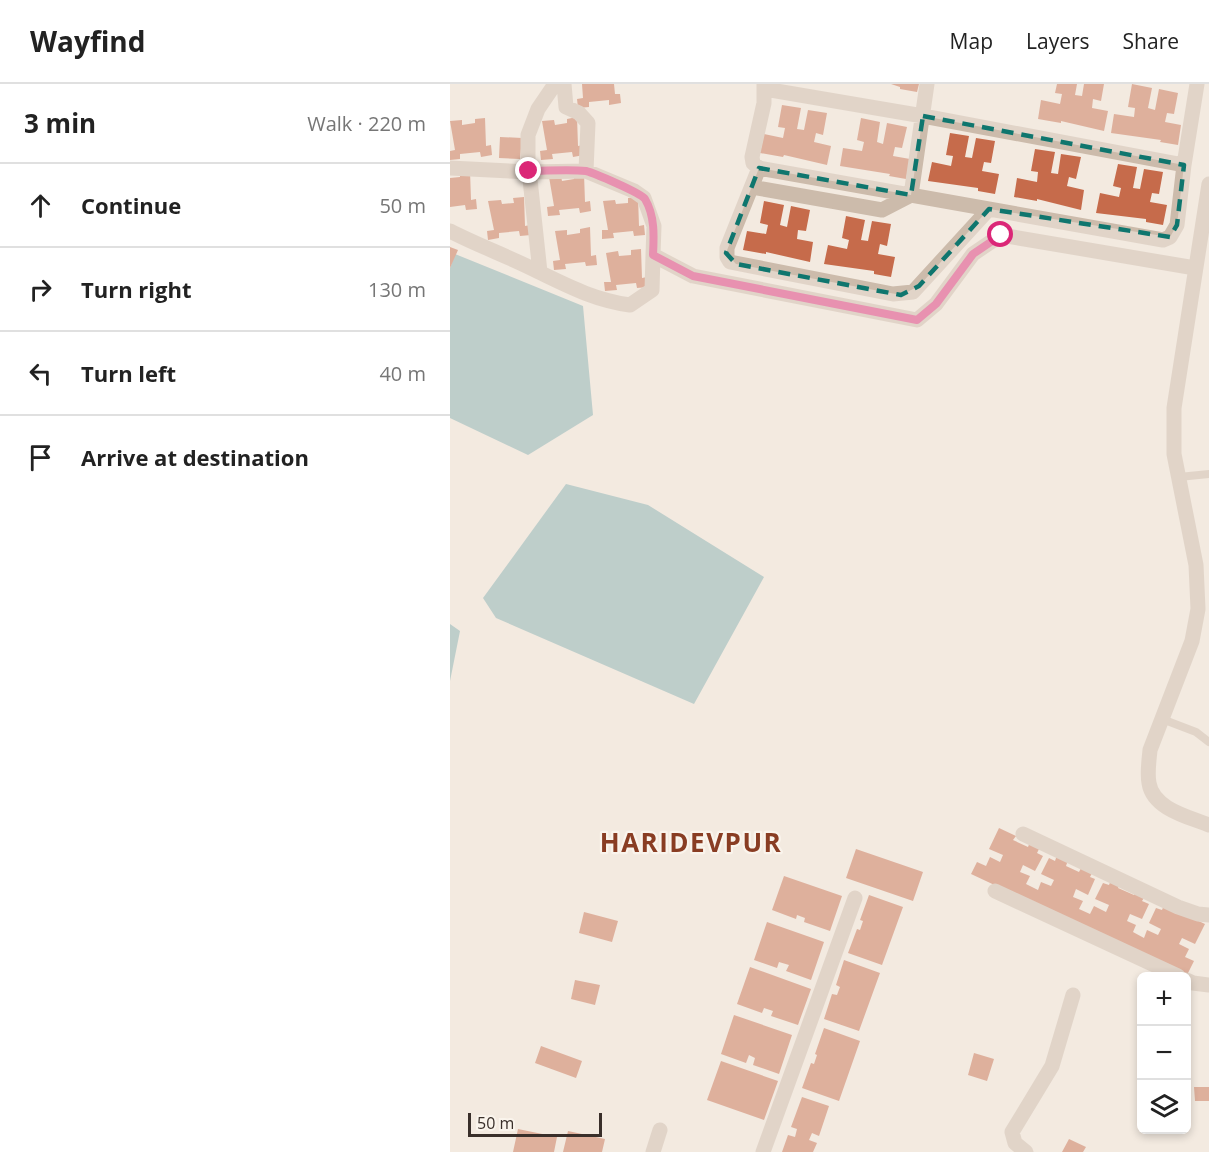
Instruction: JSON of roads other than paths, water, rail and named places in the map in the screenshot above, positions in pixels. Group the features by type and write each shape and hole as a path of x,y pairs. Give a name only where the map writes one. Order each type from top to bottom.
{"street":[{"path":"540,272 529,171 528,135 538,109 555,84"},
{"path":"564,84 566,107 579,113 588,123 586,171"},
{"path":"911,195 927,84"},
{"path":"1184,165 765,86 764,103 752,156 753,163 759,168 1163,240 1170,237 1177,225 1197,84"},
{"path":"450,168 586,171 634,191 644,198 654,226 652,290 630,306 604,302 450,231"},
{"path":"759,168 727,248 727,257 730,262 893,294 913,292 988,209"},
{"path":"1209,184 1205,229 1196,268 1174,408 1174,454 1196,565 1198,609 1192,641 1150,750 1149,786 1155,798 1169,809 1209,825"},
{"path":"752,187 882,210 911,195"},
{"path":"653,255 693,276 917,320 936,304 973,254 1001,235 1196,268"},
{"path":"1023,834 1178,907 1209,915"},
{"path":"995,891 1169,972"},
{"path":"763,1152 855,898"},
{"path":"1191,982 1204,986 1209,985"},
{"path":"1026,1152 1014,1143 1012,1132 1052,1066 1073,995"},
{"path":"653,1152 660,1130"}],"lane":[{"path":"1179,477 1209,474"},
{"path":"1162,719 1196,732 1209,742"}],"water":[{"path":"455,254 583,306 593,415 528,455 450,418 450,268"},
{"path":"566,484 648,505 764,577 694,704 496,618 483,598"},
{"path":"450,624 460,631 450,681"}],"district":[{"name":"HARIDEVPUR","path":"691,842"}]}
